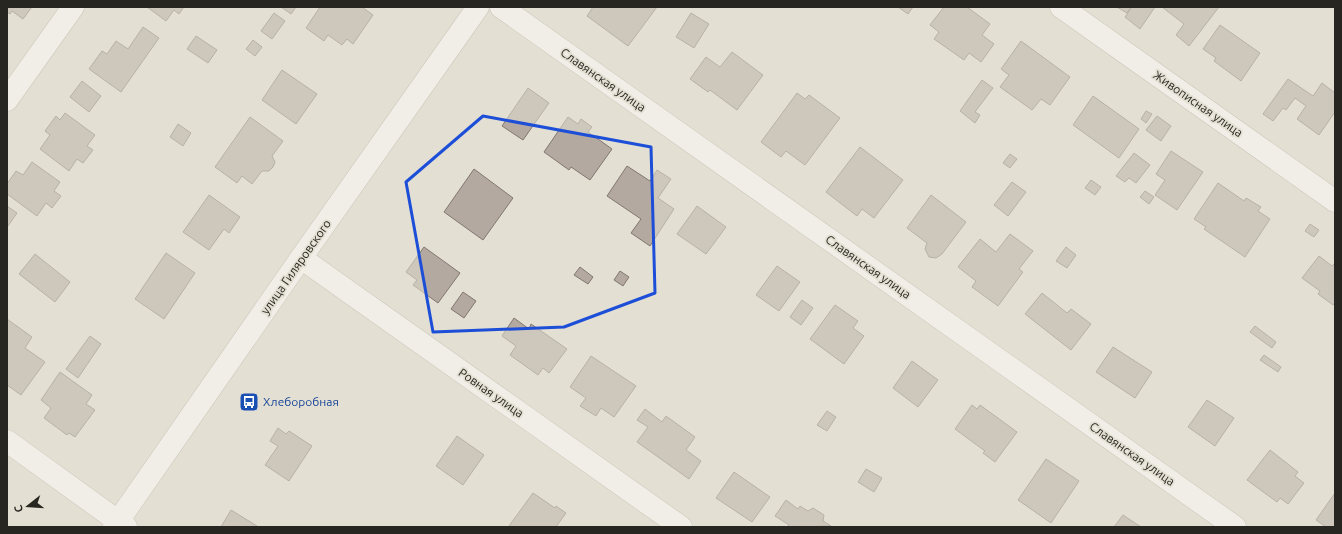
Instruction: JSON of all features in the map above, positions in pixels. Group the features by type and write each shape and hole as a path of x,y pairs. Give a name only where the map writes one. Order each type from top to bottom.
{"street":[{"path":"7,100 73,7"},
{"name":"улица Гиляровского","path":"119,525 301,258 478,7"},
{"name":"Славянская улица","path":"501,7 1235,527"},
{"name":"Живописная улица","path":"1061,7 1335,201"},
{"name":"Ровная улица","path":"301,258 682,527"},
{"path":"7,441 119,525"}],"highlighted area":[{"path":"483,116 651,147 655,293 564,327 433,332 406,182"}],"building":[{"path":"7,7 32,7 23,19 12,11 10,14 7,12"},
{"path":"147,7 184,7 179,14 174,10 166,21"},
{"path":"281,7 296,7 291,14"},
{"path":"320,7 362,7 373,15 353,44 347,39 342,45 328,35 324,41 306,28"},
{"path":"593,7 657,7 628,46 587,16"},
{"path":"898,7 913,7 908,14"},
{"path":"944,7 967,7 990,24 982,35 994,44 981,62 969,53 964,60 934,39 939,32 930,25"},
{"path":"1117,7 1131,7 1127,13"},
{"path":"1132,7 1155,7 1140,29 1125,17"},
{"path":"1162,7 1219,7 1189,46 1176,35 1184,24"},
{"path":"274,13 285,21 272,39 261,31"},
{"path":"691,13 709,24 694,48 676,37"},
{"path":"1220,25 1260,53 1241,81 1214,61 1216,58 1203,49"},
{"path":"143,27 159,38 121,92 89,69 102,51 107,54 116,41 128,49"},
{"path":"196,36 217,50 208,63 187,49"},
{"path":"253,40 262,47 255,56 246,49"},
{"path":"1021,41 1070,77 1050,105 1041,99 1032,110 1000,87 1009,75 1001,69"},
{"path":"732,52 763,75 737,110 710,90 708,92 690,79 706,57 720,67"},
{"path":"282,70 317,94 296,124 262,100"},
{"path":"1288,79 1313,96 1322,83 1335,93 1335,112 1319,135 1297,119 1306,106 1295,98 1286,110 1283,108 1273,121 1263,114"},
{"path":"982,80 993,88 975,112 980,115 975,123 960,111"},
{"path":"82,81 101,96 89,112 70,97"},
{"path":"528,88 549,103 523,140 502,126"},
{"path":"797,93 805,99 809,95 840,118 805,165 786,151 781,157 761,142"},
{"path":"1093,96 1139,129 1119,158 1073,125"},
{"path":"1146,111 1152,114 1146,123 1141,119"},
{"path":"65,113 95,135 87,146 93,150 83,163 77,159 69,171 40,149 50,135 45,131 56,116 60,120"},
{"path":"1157,116 1171,126 1161,141 1146,130"},
{"path":"250,117 283,141 272,156 275,162 269,171 262,171 252,184 242,176 237,183 215,167"},
{"path":"568,117 578,124 581,119 592,127 588,132 612,149 590,180 571,167 569,170 544,152"},
{"path":"178,124 191,133 183,146 170,137"},
{"path":"860,147 903,180 874,218 862,209 857,216 826,192"},
{"path":"1171,151 1203,172 1177,210 1155,195 1165,180 1156,174"},
{"path":"1134,153 1150,165 1136,183 1129,178 1125,182 1116,176"},
{"path":"1010,154 1017,159 1010,168 1003,163"},
{"path":"32,162 60,182 54,191 61,196 52,208 46,203 37,216 7,194 7,184 16,171 23,175"},
{"path":"627,166 650,181 657,170 671,179 658,198 674,209 650,246 631,233 641,219 607,196"},
{"path":"474,169 513,198 483,240 444,212"},
{"path":"1091,180 1101,187 1095,195 1085,188"},
{"path":"1012,182 1026,192 1008,216 994,205"},
{"path":"1218,183 1244,201 1246,198 1261,207 1258,211 1270,219 1245,257 1204,229 1206,227 1194,219"},
{"path":"1145,191 1154,197 1149,204 1140,197"},
{"path":"209,195 240,217 229,233 224,229 209,250 183,232"},
{"path":"931,195 966,222 942,254 936,258 929,257 925,249 927,243 907,228"},
{"path":"7,206 17,213 8,226 7,226"},
{"path":"697,206 726,227 706,254 677,234"},
{"path":"1310,224 1319,230 1314,237 1305,231"},
{"path":"1010,234 1033,251 1019,269 1023,272 998,306 972,287 976,281 958,267 980,239 996,252"},
{"path":"424,247 460,273 438,303 413,285 417,280 406,272"},
{"path":"1066,247 1076,255 1067,268 1056,261"},
{"path":"166,253 195,273 164,319 135,299"},
{"path":"35,254 70,282 55,302 19,274"},
{"path":"1319,256 1332,266 1334,264 1335,265 1335,302 1333,305 1318,294 1320,291 1302,278"},
{"path":"777,266 800,282 779,311 756,295"},
{"path":"580,267 593,277 588,284 574,275"},
{"path":"620,271 629,277 623,286 614,280"},
{"path":"463,292 476,301 464,318 451,309"},
{"path":"1042,293 1067,313 1071,309 1091,324 1071,350 1025,314"},
{"path":"802,300 813,308 801,325 790,317"},
{"path":"835,305 858,321 853,328 864,336 844,364 810,339"},
{"path":"514,318 529,329 531,324 567,349 549,373 543,368 538,375 510,355 516,346 502,336"},
{"path":"7,319 32,337 25,348 45,362 21,395 7,385"},
{"path":"1255,326 1276,342 1272,348 1250,332"},
{"path":"90,336 101,344 78,378 66,369"},
{"path":"1113,347 1152,372 1135,398 1096,372"},
{"path":"1264,355 1281,367 1278,372 1260,360"},
{"path":"591,356 636,386 614,417 601,408 596,416 580,406 586,398 570,387"},
{"path":"912,361 938,380 918,407 893,388"},
{"path":"60,372 92,395 86,404 95,410 75,437 69,433 67,435 44,418 51,408 41,400"},
{"path":"1207,400 1234,418 1215,446 1188,427"},
{"path":"972,405 977,409 980,405 1017,432 995,462 983,453 985,451 955,429"},
{"path":"645,409 662,422 666,416 695,437 686,450 701,461 689,479 637,442 648,427 637,420"},
{"path":"827,411 836,417 827,431 817,425"},
{"path":"278,428 286,434 289,431 312,446 289,481 265,465 278,446 270,441"},
{"path":"457,436 484,455 463,485 436,466"},
{"path":"1270,450 1298,472 1295,476 1304,483 1288,504 1280,498 1277,502 1247,480"},
{"path":"1046,459 1079,481 1051,523 1018,500"},
{"path":"866,469 882,478 874,492 858,482"},
{"path":"734,472 770,497 752,522 716,498"},
{"path":"533,493 555,508 556,506 566,513 556,527 510,527 509,526"},
{"path":"1335,493 1335,527 1326,527 1316,520"},
{"path":"786,500 798,509 800,506 808,511 813,508 824,515 823,521 831,526 787,527 789,525 775,516"},
{"path":"231,510 257,526 257,527 221,527"},
{"path":"1123,515 1141,527 1114,527"}],"place":[{"name":"Хлеборобная","path":"249,402"}]}
